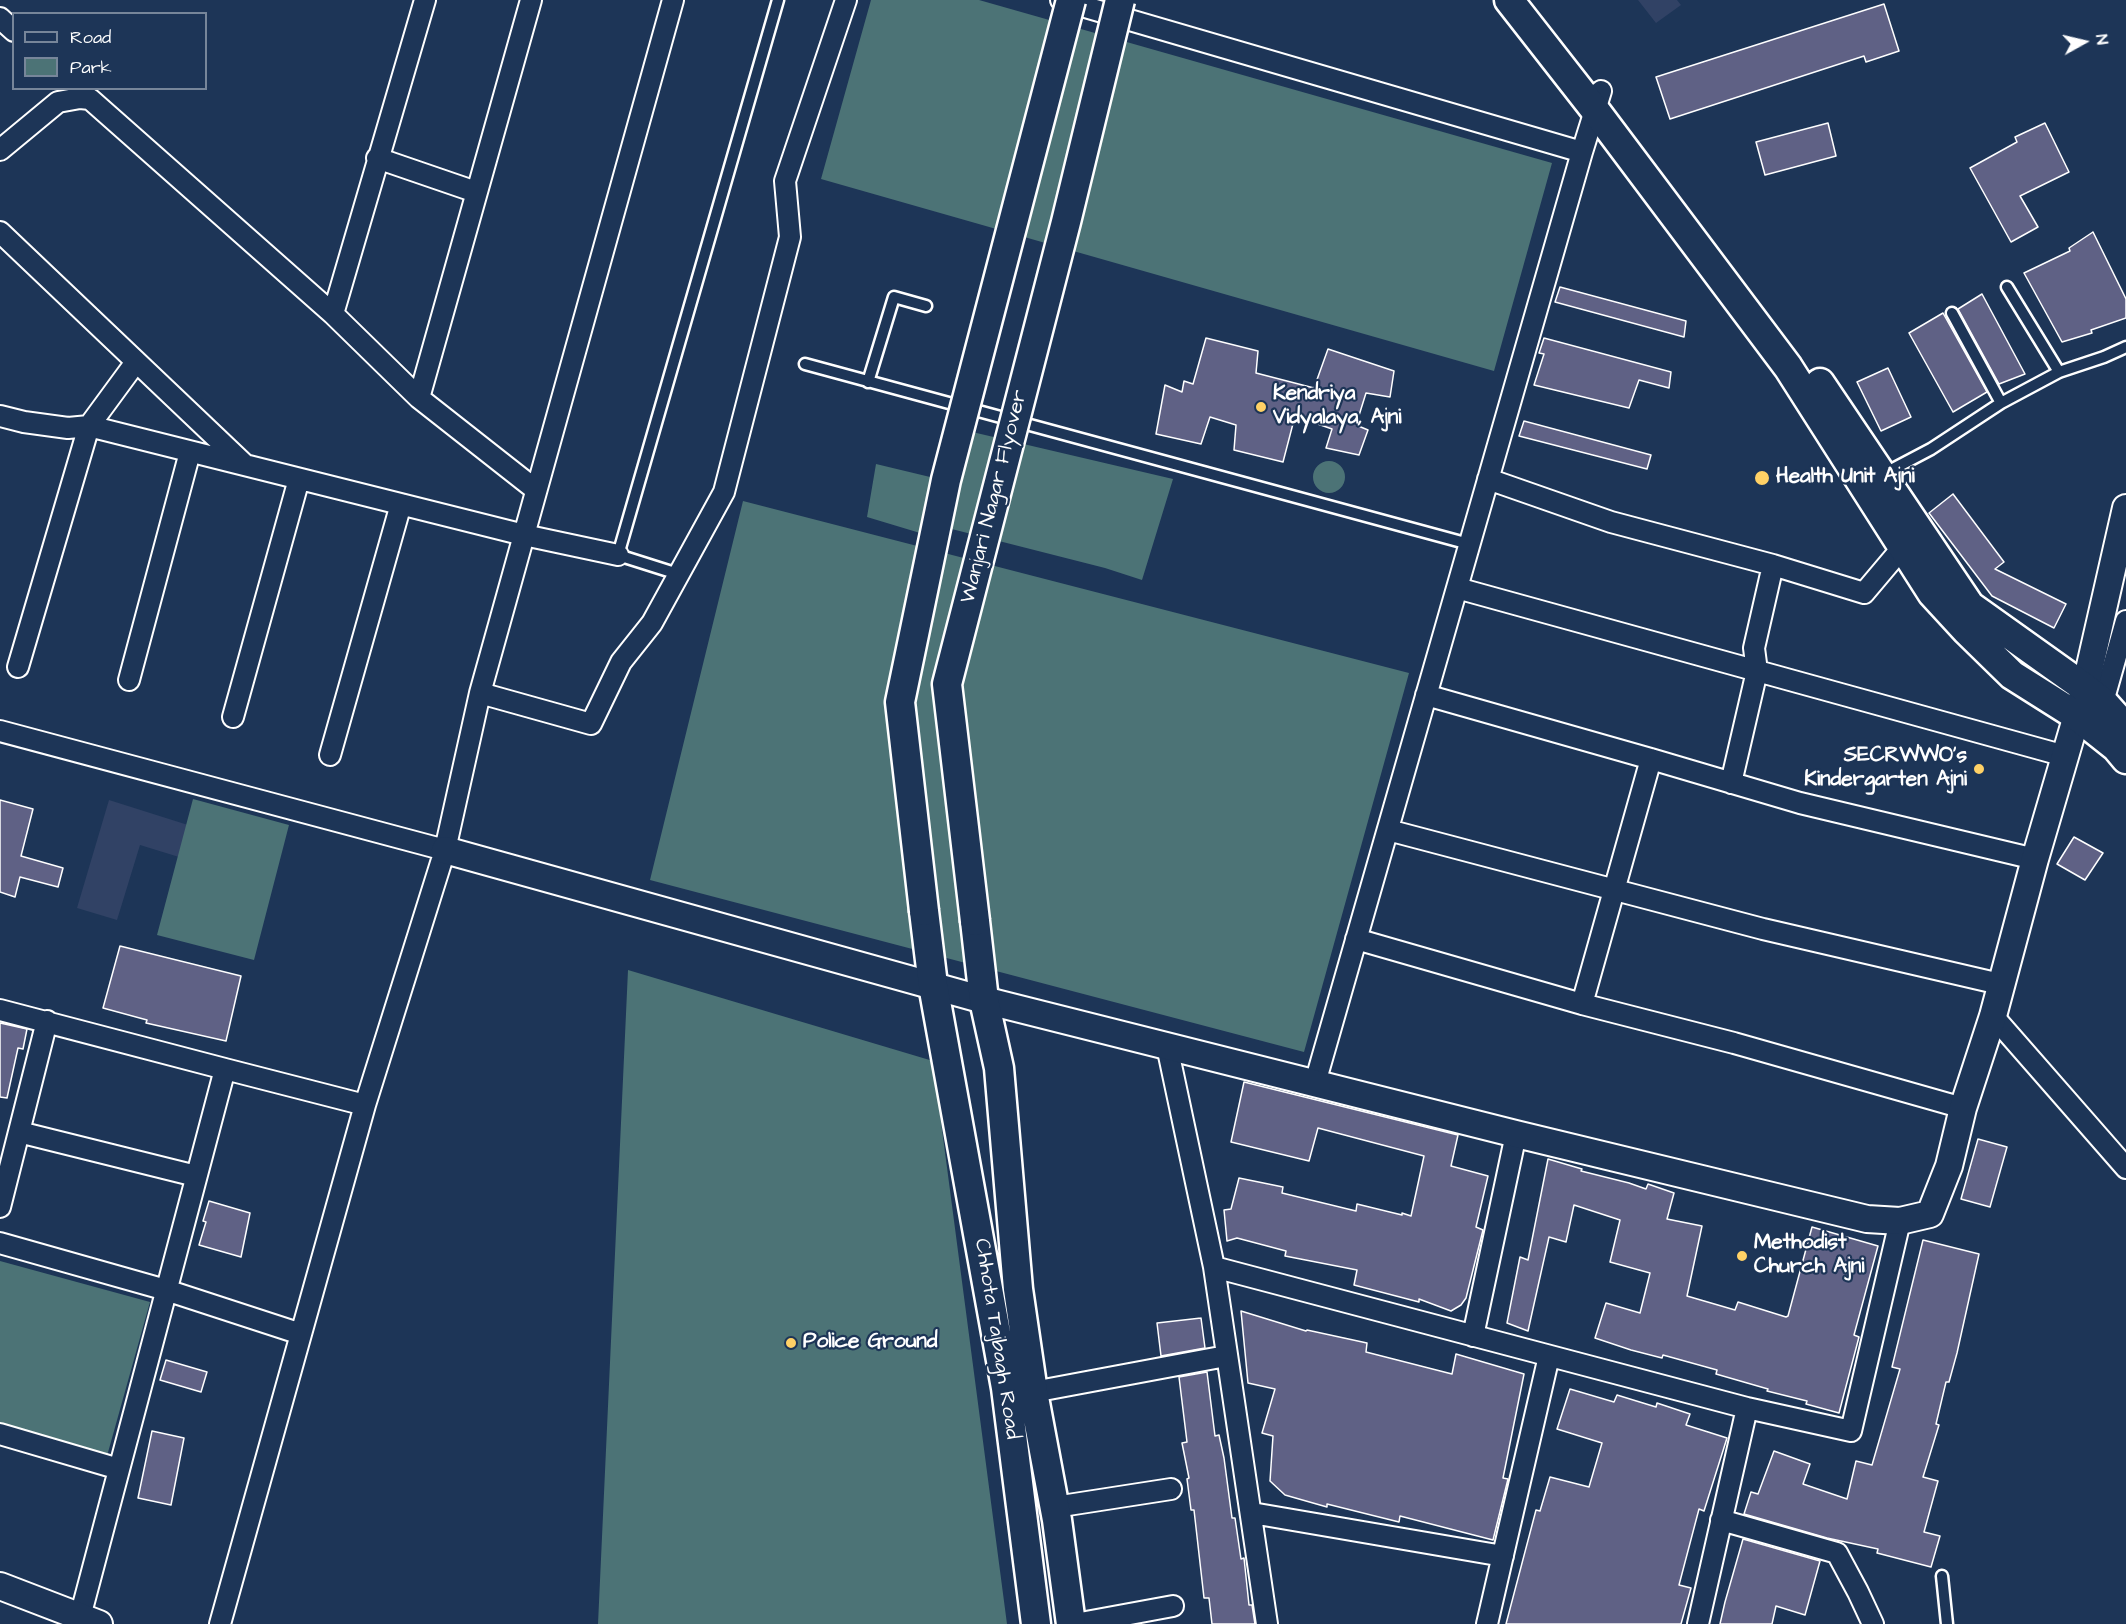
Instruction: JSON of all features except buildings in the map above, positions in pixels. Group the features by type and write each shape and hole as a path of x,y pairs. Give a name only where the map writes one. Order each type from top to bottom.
{"main road":[{"path":"933,985 900,702 946,480 1071,0"},
{"name":"Wanjari Nagar Flyover","path":"1073,1624 1055,1507 1033,1392 1018,1289 999,1068 984,1000 947,684 1066,222 1120,0"},
{"path":"1509,0 1598,101 1784,332 1880,470 1970,606 2094,695 2126,728"},
{"path":"1532,0 1598,101 1788,367 1932,593 2012,675 2077,716 2116,747 2126,759"},
{"name":"Chhota Tajbagh Road","path":"933,985 1006,1388 1036,1624"}],"street":[{"path":"333,314 425,0"},
{"path":"418,398 531,0"},
{"path":"220,1624 365,1106 445,850 480,693 673,0"},
{"path":"480,693 591,724 621,662 652,623 724,492 790,237 785,181 846,0"},
{"path":"1061,0 1582,152"},
{"path":"0,18 12,29"},
{"path":"0,150 58,102 75,93 90,99 333,314 418,398 536,490"},
{"path":"1315,1083 1598,101"},
{"path":"377,158 476,192"},
{"path":"0,232 245,466"},
{"path":"18,667 89,426 136,362"},
{"path":"0,416 68,428 89,426 524,535 618,555"},
{"path":"129,680 188,451 202,425"},
{"path":"233,717 299,479"},
{"path":"1488,479 1611,522 1773,565 1864,593 1902,548"},
{"path":"330,755 401,504"},
{"path":"2094,695 2126,508"},
{"path":"1731,783 1757,671 1754,648 1773,565"},
{"path":"1457,588 2065,756"},
{"path":"0,733 445,850 984,1000 1516,1134 1867,1219 1900,1221 1930,1214 1949,1166 1963,1108 1993,1016 2035,859 2077,716 2094,695 2126,621"},
{"path":"1426,695 1800,803 2035,859"},
{"path":"1582,1004 1651,759"},
{"path":"1388,830 1762,929 2000,984"},
{"path":"1356,939 1582,1004 1734,1043 1963,1108"},
{"path":"0,1010 365,1106"},
{"path":"1993,1016 2126,1168"},
{"path":"0,1207 47,1021"},
{"path":"1167,1046 1214,1267 1252,1513 1266,1624"},
{"path":"0,1586 56,1616 90,1620 119,1469 225,1069"},
{"path":"19,1132 196,1176"},
{"path":"1473,1336 1516,1134"},
{"path":"1214,1267 1747,1408 1851,1431 1900,1221"},
{"path":"0,1243 166,1290 301,1334"},
{"path":"1033,1392 1226,1356"},
{"path":"1488,1624 1549,1356"},
{"path":"1698,1624 1747,1408"},
{"path":"0,1434 119,1469"},
{"path":"1055,1507 1171,1489"},
{"path":"1252,1513 1503,1556"},
{"path":"1721,1520 1837,1553 1873,1624"},
{"path":"1073,1624 1173,1605"}],"lane":[{"path":"678,574 618,555 778,0"},
{"path":"2007,287 2059,372"},
{"path":"868,382 894,297 926,306"},
{"path":"1952,313 2001,403"},
{"path":"1880,470 1893,469 1931,449 2001,403 2059,372 2126,347"},
{"path":"805,364 1469,544"},
{"path":"1942,1576 1947,1624"}],"shaded area":[{"path":"1638,0 1677,0 1681,5 1656,23"},
{"path":"109,800 188,825 179,857 140,845 117,920 77,908"}],"green space":[{"path":"871,0 979,0 1552,163 1494,371 821,179"},
{"path":"968,431 1173,479 1142,580 1105,568 936,525 930,536 867,517 876,464 951,482"},
{"path":"1329,461 1340,466 1345,477 1340,488 1329,493 1318,488 1313,477 1318,466"},
{"path":"743,501 1409,673 1304,1052 650,880"},
{"path":"193,799 289,825 254,960 157,935"},
{"name":"Police Ground","path":"628,970 933,1061 1007,1624 598,1624"},
{"path":"0,1261 150,1302 107,1456 0,1424"}],"place":[{"name":"Kendriya Vidyalaya, Ajni","path":"1261,407"},
{"name":"Health Unit Ajni","path":"1762,478"},
{"name":"SECRWWO's Kindergarten Ajni","path":"1979,769"},
{"name":"Methodist Church Ajni","path":"1742,1256"},
{"name":"Police Ground","path":"791,1343"}]}
